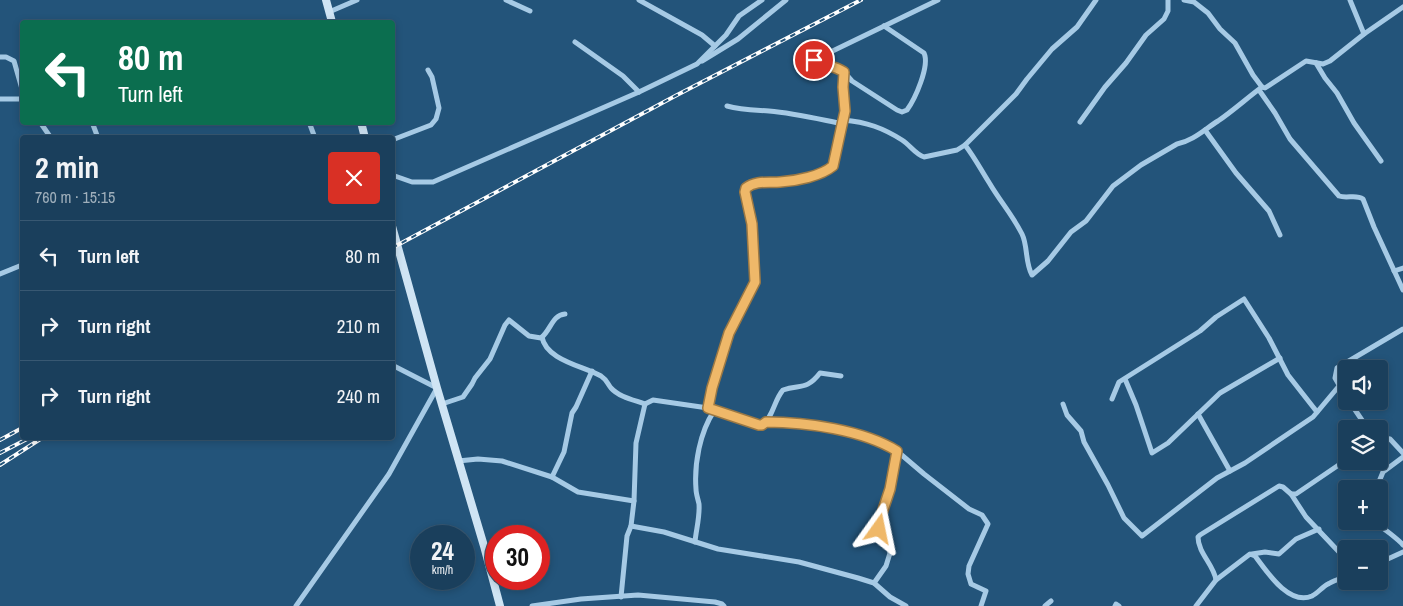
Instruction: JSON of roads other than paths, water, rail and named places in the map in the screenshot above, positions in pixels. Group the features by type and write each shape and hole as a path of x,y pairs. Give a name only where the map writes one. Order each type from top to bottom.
{"main road":[{"path":"326,0 331,20"},
{"path":"395,237 500,606"}],"street":[{"path":"329,12 357,0"},
{"path":"506,0 530,11"},
{"path":"638,0 702,35 715,46"},
{"path":"697,64 726,35 740,16 762,0"},
{"path":"395,176 412,182 434,182 639,92 697,64 738,39 786,0"},
{"path":"884,26 924,53 926,57 924,71 911,104 905,112 898,110 852,81 844,72 836,67 829,67 814,60 884,26 938,0"},
{"path":"727,106 745,110 769,111 843,122 862,122 881,128 904,141 924,157 957,150 965,145 1016,94 1052,49 1077,27 1096,0"},
{"path":"1080,122 1146,35 1164,18 1168,11 1168,0"},
{"path":"1184,0 1194,2 1208,13 1220,29 1235,43 1290,139 1339,196 1343,198 1360,197 1363,199 1403,290"},
{"path":"1350,0 1364,34"},
{"path":"965,145 977,160 989,184 1022,233 1032,275 1048,261 1071,232 1086,221 1113,186 1141,165 1205,130 1230,114 1260,88 1268,87 1306,60 1323,64 1330,61 1403,7"},
{"path":"575,42 623,76 639,92"},
{"path":"0,57 6,57 14,61 20,82"},
{"path":"1316,63 1381,161"},
{"path":"395,139 431,125 439,113 432,77 428,70"},
{"path":"708,408 712,388 729,333 755,282 752,224 745,192 746,188 751,184 783,182 809,177 829,170 833,166 845,111 844,72"},
{"path":"0,99 20,99"},
{"path":"1205,130 1242,180 1269,211 1280,235"},
{"path":"0,274 20,266"},
{"path":"1394,272 1403,268"},
{"path":"1112,399 1120,382 1200,331 1216,317 1244,298 1288,375 1317,412"},
{"path":"565,314 560,314 542,337 544,345 556,356 592,371 607,380 610,387 628,399 645,404 653,400 708,408 759,425 766,422 799,423 855,434 882,442 897,451 969,509 982,516 988,524 969,566 968,574 971,584 986,591 981,606"},
{"path":"442,404 463,397 474,378 490,359 509,320 530,336 542,337"},
{"path":"1349,360 1403,329"},
{"path":"1125,379 1152,453 1168,443 1220,393 1280,358"},
{"path":"1338,366 1334,376 1338,384"},
{"path":"296,606 389,474 437,388 395,367"},
{"path":"552,476 564,452 572,414 592,371"},
{"path":"766,422 777,398 783,390 802,387 814,381 820,373 841,376"},
{"path":"1063,404 1067,414 1081,430 1084,442 1124,518 1142,536 1218,478 1313,417 1338,387"},
{"path":"621,597 627,536 631,526 634,501 636,443 645,404"},
{"path":"695,542 699,518 699,503 695,483 697,459 706,428 714,411"},
{"path":"1198,414 1230,471"},
{"path":"1380,480 1383,472 1403,455 1388,439"},
{"path":"874,583 884,568 891,551 881,540 879,529 880,519 890,489 897,451"},
{"path":"458,460 502,461 552,476 578,492 634,501"},
{"path":"1291,494 1298,493 1338,466"},
{"path":"1216,580 1213,570 1200,547 1198,537 1279,486 1291,494 1306,517 1338,551"},
{"path":"631,526 664,532 718,549 799,562 874,583 890,597 906,606"},
{"path":"1196,606 1216,580 1250,554 1265,552 1279,554 1296,539 1319,529"},
{"path":"1386,530 1403,545"},
{"path":"1388,559 1403,552"},
{"path":"1250,554 1256,556 1282,590 1296,597 1306,598 1314,595 1328,584 1338,580"},
{"path":"532,606 581,599 638,595 715,602 724,606"},
{"path":"1045,606 1052,602"},
{"path":"1115,606 1116,604 1119,606"}],"railway":[{"path":"395,246 677,95 861,0"},
{"path":"0,440 20,429"},
{"path":"0,453 25,440"},
{"path":"0,465 39,440"}]}
